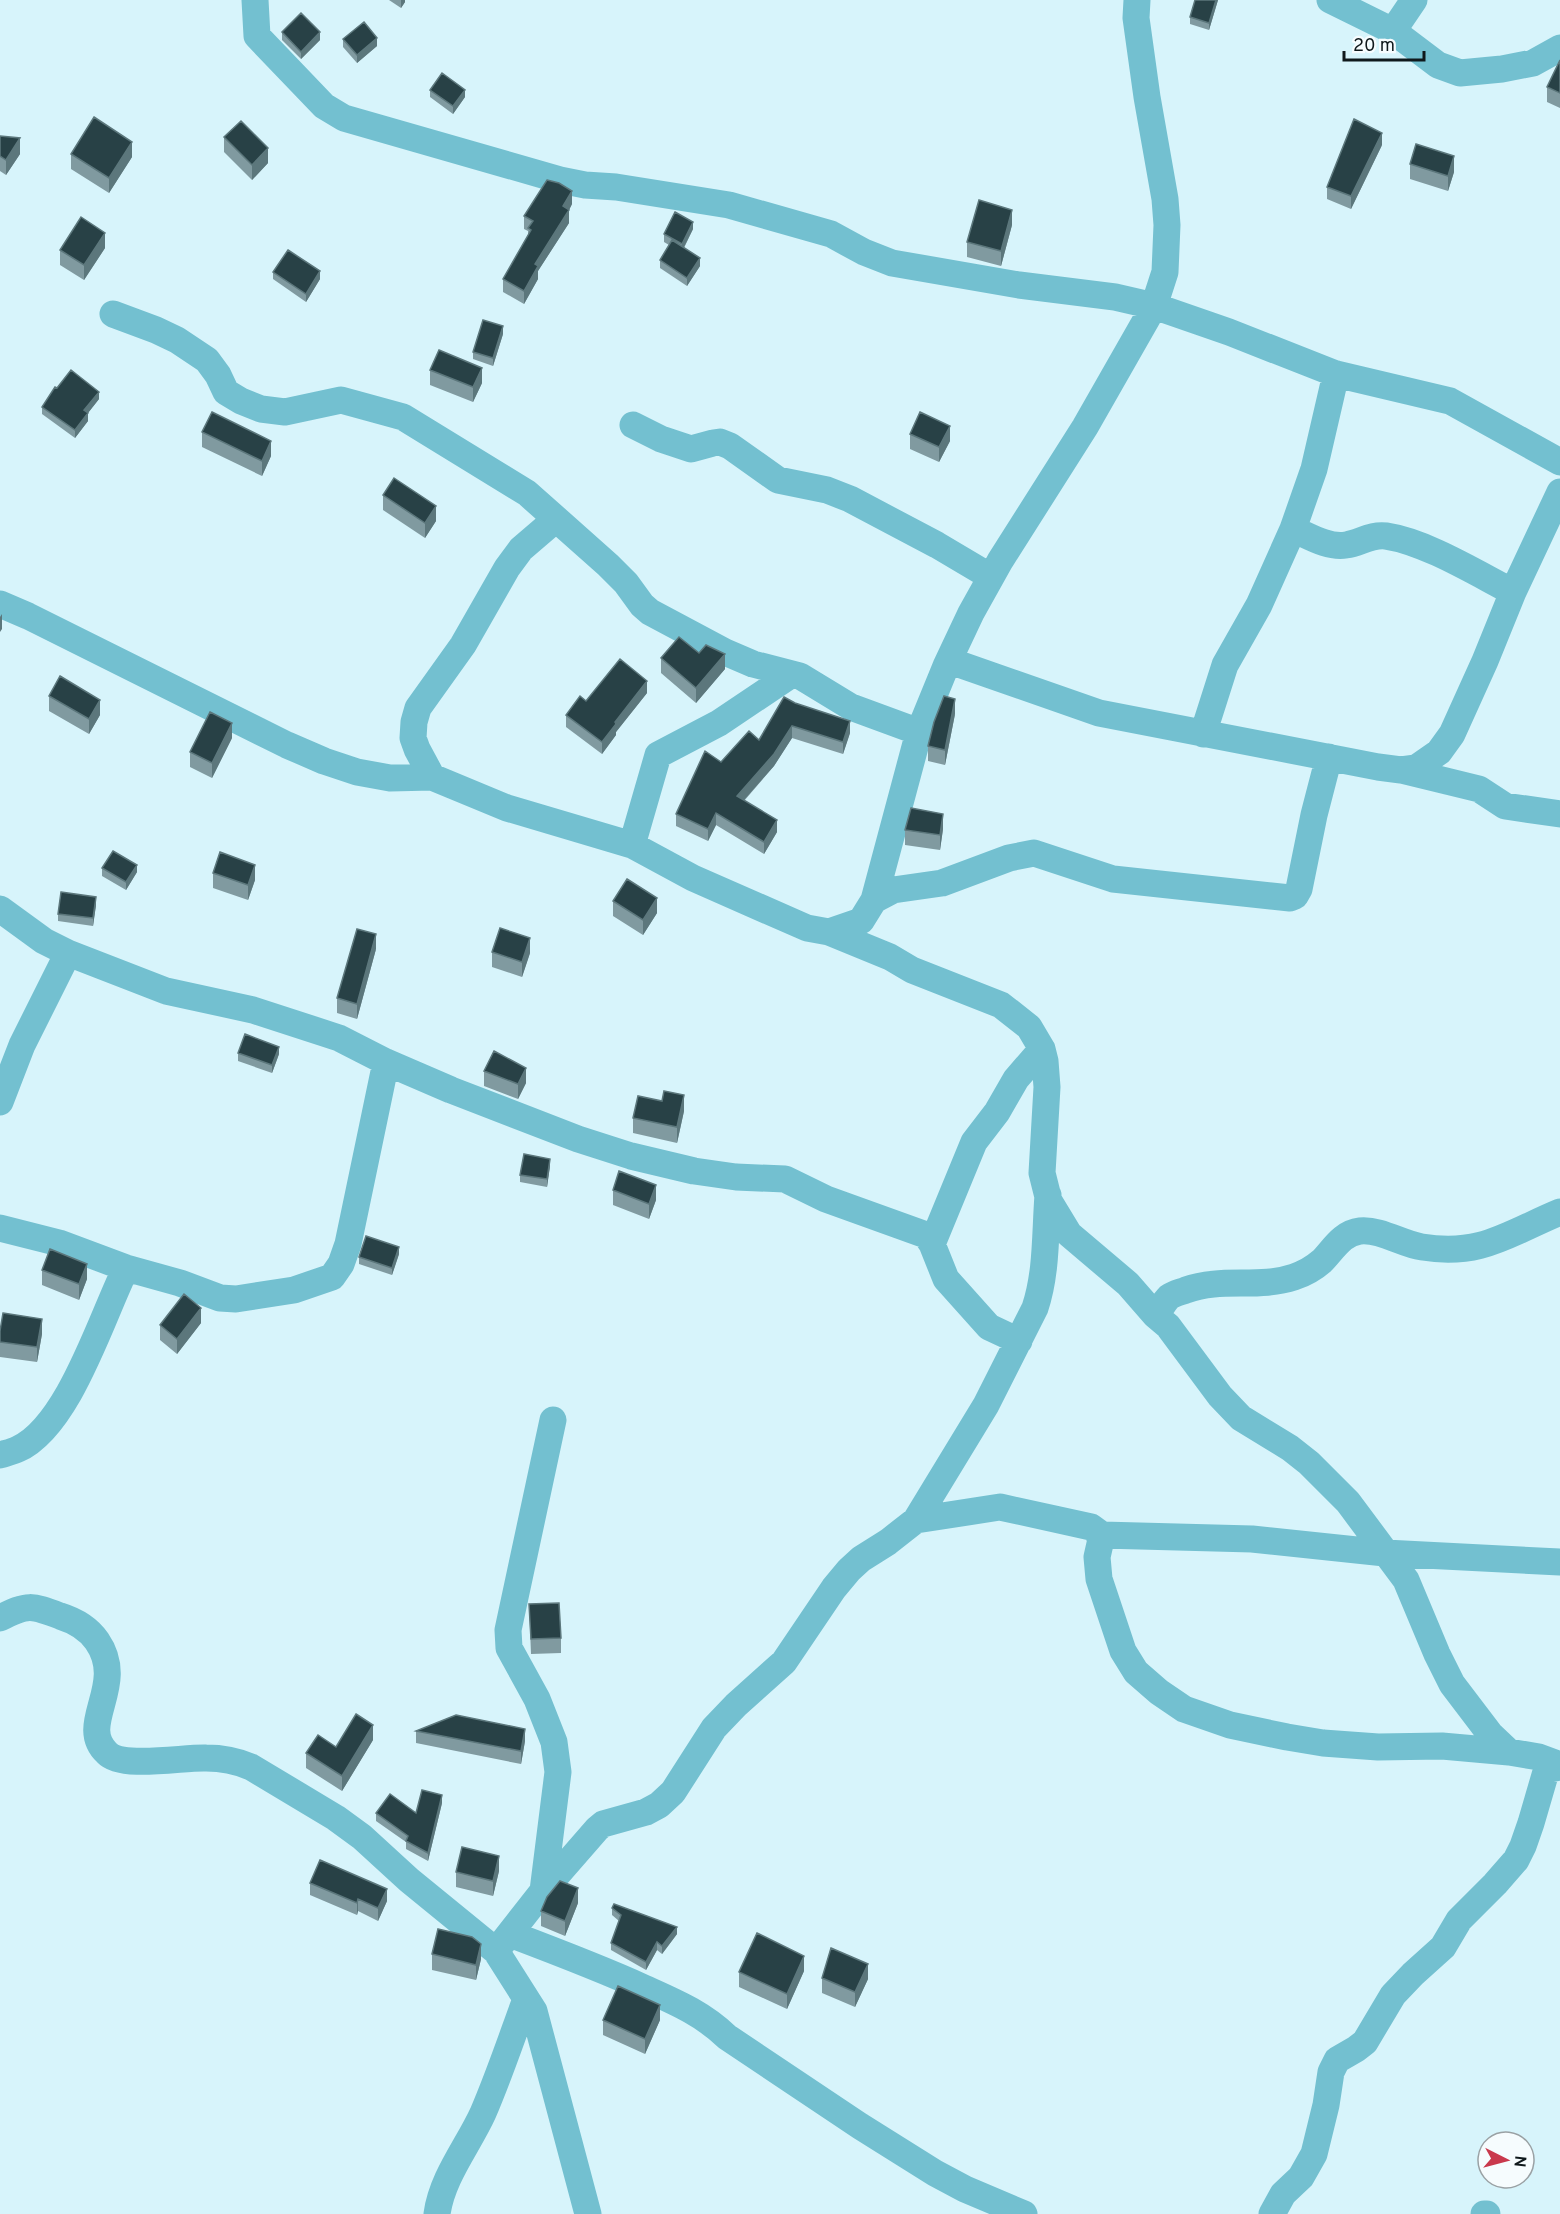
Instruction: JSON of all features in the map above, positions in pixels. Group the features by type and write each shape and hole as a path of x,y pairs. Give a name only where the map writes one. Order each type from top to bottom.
{"street":[{"path":"255,0 257,36 324,106 344,118 560,180 677,196 766,214 783,222 831,234 864,252 892,263 1019,285 1115,297 1154,306 1229,332 1336,374 1450,401 1560,462"},
{"path":"829,932 861,921 873,900 919,732 946,666 991,577 1079,437 1154,306 1165,272 1167,225 1165,199 1136,18 1137,0"},
{"path":"1330,0 1393,31 1438,65 1460,73 1533,63 1560,48"},
{"path":"1393,31 1414,0"},
{"path":"113,314 177,340 207,360 218,375 226,392 261,409 285,412 341,400 403,417 527,493 626,582 642,605 650,612 724,652 753,664 800,676 851,708 919,732"},
{"path":"1203,734 1225,665 1259,605 1293,529 1314,469 1336,374"},
{"path":"633,425 661,439 691,449 720,442 730,446 778,480 827,490 850,499 937,545 991,577"},
{"path":"1401,770 1416,768 1439,752 1452,734 1513,592 1560,492"},
{"path":"432,777 413,738 418,708 474,627 507,568 521,549 556,519"},
{"path":"1293,529 1331,544 1344,546 1377,536 1400,540 1454,562 1513,592"},
{"path":"0,604 324,761 357,772 390,778 432,777 507,808 632,845 693,878 807,928 829,932 1001,1005 1029,1027 1042,1049 1047,1087 1042,1173 1049,1201 1055,1213 1070,1234 1128,1284 1155,1315 1168,1326 1220,1396 1240,1418 1290,1448 1326,1478 1348,1502 1406,1581 1452,1684 1490,1734 1509,1752"},
{"path":"946,666 950,661 1099,713 1401,770 1479,789 1504,806 1560,814"},
{"path":"632,845 658,755 719,723 792,674"},
{"path":"873,900 893,890 942,882 1009,858 1034,853 1113,879 1290,898 1295,896 1299,890 1314,815 1329,757"},
{"path":"0,909 44,941 68,953 166,991 254,1010 339,1038 386,1062 578,1139 631,1156 694,1171 735,1177 785,1179 826,1198 926,1235 946,1279 989,1327 1019,1341"},
{"path":"0,1102 22,1045 68,953"},
{"path":"932,1244 974,1142 997,1112 1016,1079 1042,1049"},
{"path":"0,1228 59,1243 126,1268 180,1283 220,1298 236,1299 294,1290 332,1276 341,1264 348,1244 386,1062"},
{"path":"503,1942 543,1891 603,1824 646,1812 659,1805 673,1792 714,1728 784,1662 834,1588 849,1570 916,1520 967,1438 1019,1341 1040,1292 1048,1193"},
{"path":"1155,1315 1170,1297 1201,1285 1217,1282 1272,1282 1301,1274 1321,1262 1332,1248 1350,1233 1362,1231 1376,1233 1419,1247 1447,1251 1469,1249 1497,1242 1560,1212"},
{"path":"0,1455 18,1449 30,1441 64,1401 92,1349 126,1268"},
{"path":"543,1891 558,1772 554,1742 537,1699 509,1648 508,1630 553,1420"},
{"path":"916,1520 1000,1507 1091,1527 1102,1535 1252,1539 1385,1553 1560,1562"},
{"path":"1102,1535 1097,1557 1099,1579 1124,1651 1136,1672 1184,1709 1230,1725 1323,1743 1378,1747 1442,1746 1509,1752 1539,1757 1560,1766"},
{"path":"0,1618 22,1607 36,1607 68,1618 89,1630 102,1649 109,1668 106,1692 96,1722 96,1734 107,1754 116,1759 131,1761 206,1758 240,1762 251,1767 336,1818 362,1837 417,1887 503,1942 598,1967 685,2007 710,2021 727,2037 860,2126 935,2173 1024,2214"},
{"path":"1272,2214 1283,2194 1301,2177 1314,2154 1326,2105 1330,2072 1337,2060 1365,2042 1393,1995 1443,1947 1458,1920 1516,1860 1526,1838 1545,1775 1550,1769 1560,1766"},
{"path":"503,1942 526,1999 534,2011 580,2192 588,2214"},
{"path":"437,2214 439,2201 453,2166 483,2112 526,1999"}],"building":[{"path":"1195,0 1216,0 1209,23 1190,17"},
{"path":"301,13 320,32 301,52 282,32"},
{"path":"364,22 377,38 357,55 343,39"},
{"path":"1560,60 1560,93 1547,87"},
{"path":"442,73 465,90 453,106 430,90"},
{"path":"94,117 132,142 109,178 71,154"},
{"path":"1354,119 1382,133 1351,196 1327,187"},
{"path":"241,121 268,148 252,165 224,137"},
{"path":"0,136 20,138 6,160 0,156"},
{"path":"1416,144 1454,156 1448,176 1410,164"},
{"path":"547,180 559,183 572,191 563,206 569,210 535,264 538,266 524,291 503,279 531,230 528,228 533,221 524,216"},
{"path":"979,200 1012,210 1001,251 967,242"},
{"path":"675,212 693,222 682,244 664,234"},
{"path":"81,217 105,233 84,265 60,250"},
{"path":"672,240 700,258 687,278 660,260"},
{"path":"288,250 320,271 306,294 273,272"},
{"path":"483,320 503,326 493,358 473,352"},
{"path":"439,350 482,368 473,387 430,370"},
{"path":"71,370 99,392 84,410 88,413 75,430 42,407 55,387 57,388"},
{"path":"212,412 271,441 262,461 202,432"},
{"path":"920,412 950,426 939,447 910,434"},
{"path":"394,478 436,506 425,523 383,495"},
{"path":"679,637 699,653 706,645 725,654 696,688 661,658"},
{"path":"620,659 647,681 602,742 566,715 580,696 586,701"},
{"path":"60,676 100,700 89,719 49,696"},
{"path":"944,696 955,699 945,750 928,746"},
{"path":"784,697 795,703 850,721 843,742 792,726 774,754 737,796 777,820 764,842 716,813 708,829 676,814 705,751 721,762 749,731 759,740"},
{"path":"210,712 232,723 212,763 190,752"},
{"path":"911,808 943,814 940,835 905,830"},
{"path":"113,851 137,865 126,882 102,868"},
{"path":"220,852 255,865 248,885 213,873"},
{"path":"627,879 657,898 643,920 613,901"},
{"path":"61,892 96,897 93,918 58,914"},
{"path":"500,928 530,938 522,962 492,952"},
{"path":"357,929 376,934 357,1004 337,998"},
{"path":"245,1034 279,1047 272,1065 238,1053"},
{"path":"494,1051 526,1068 518,1084 484,1071"},
{"path":"664,1091 684,1095 677,1127 633,1118 638,1096 662,1101"},
{"path":"524,1154 550,1159 547,1179 520,1175"},
{"path":"619,1171 656,1185 649,1204 613,1190"},
{"path":"366,1236 399,1247 392,1268 359,1257"},
{"path":"50,1249 87,1264 79,1284 42,1270"},
{"path":"184,1294 201,1308 177,1339 160,1325"},
{"path":"3,1313 42,1319 37,1347 0,1342"},
{"path":"559,1603 561,1638 531,1639 529,1604"},
{"path":"356,1714 373,1725 342,1776 306,1753 318,1735 336,1747"},
{"path":"456,1715 525,1729 521,1751 416,1731"},
{"path":"422,1790 442,1795 428,1853 406,1841 408,1836 376,1813 390,1794 416,1813"},
{"path":"462,1847 499,1856 493,1881 456,1872"},
{"path":"320,1860 387,1889 378,1908 358,1899 357,1903 310,1883"},
{"path":"560,1881 578,1888 565,1921 541,1911 547,1897"},
{"path":"614,1904 677,1927 662,1946 657,1942 646,1962 611,1943 621,1915 612,1908"},
{"path":"438,1929 472,1937 481,1944 476,1965 432,1954"},
{"path":"757,1933 804,1956 787,1994 739,1972"},
{"path":"831,1948 868,1964 855,1992 822,1978"},
{"path":"618,1986 660,2005 645,2039 603,2020"}]}
